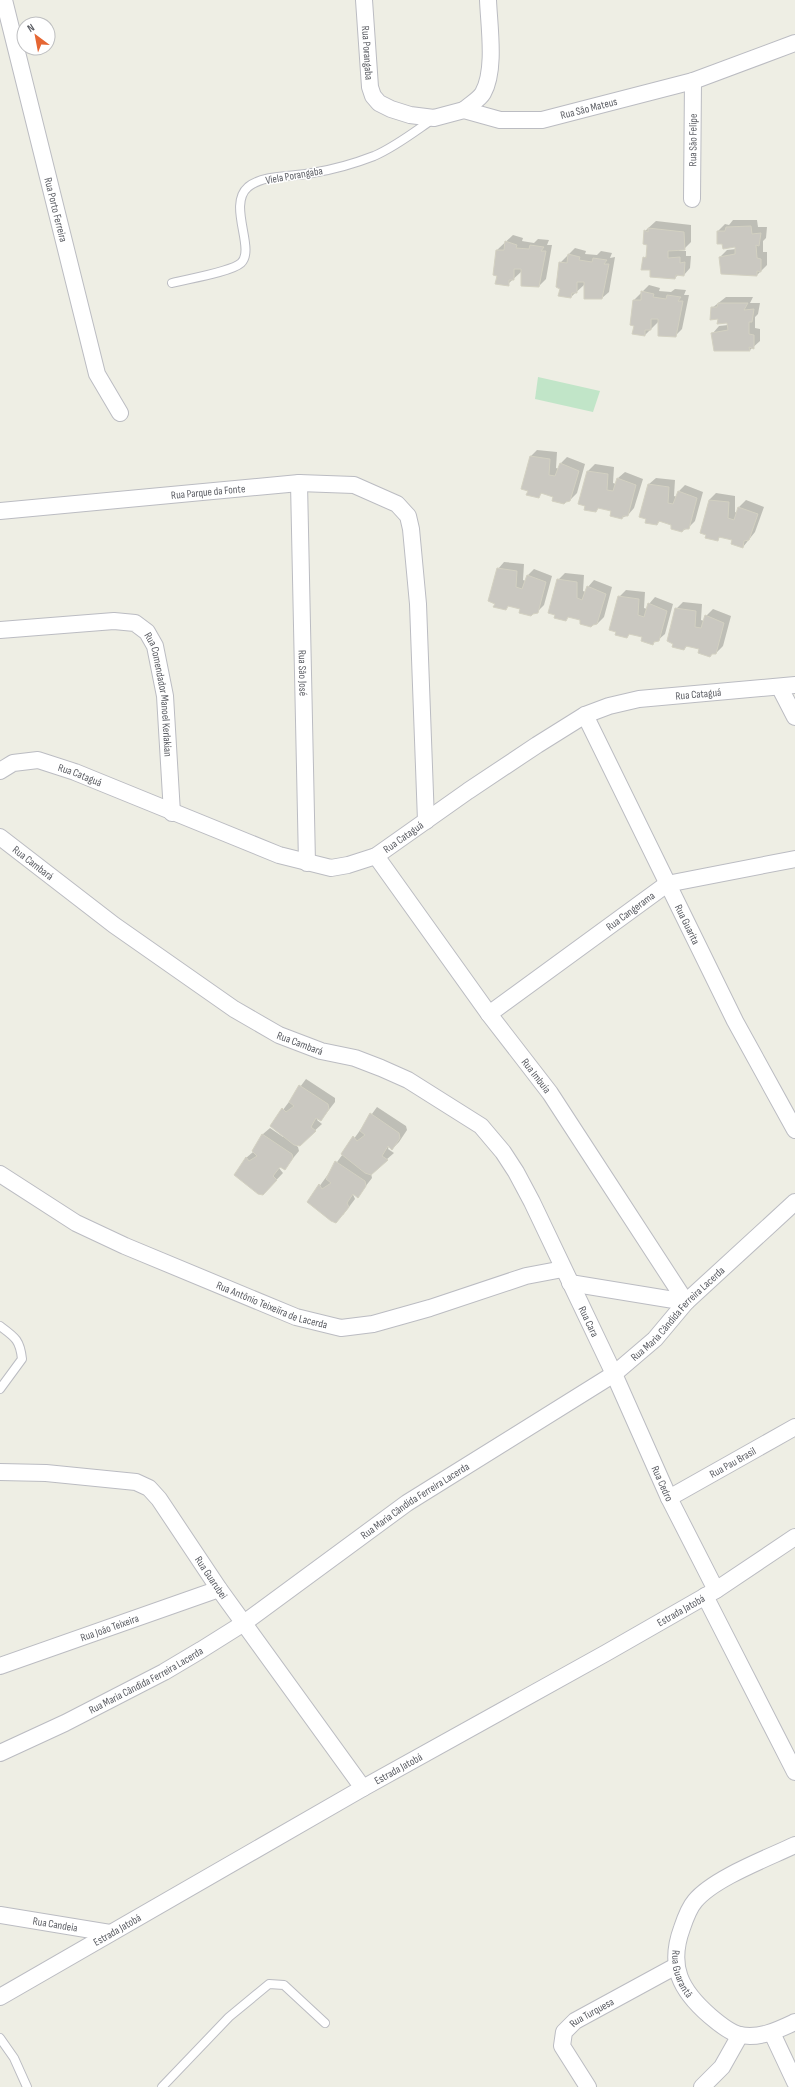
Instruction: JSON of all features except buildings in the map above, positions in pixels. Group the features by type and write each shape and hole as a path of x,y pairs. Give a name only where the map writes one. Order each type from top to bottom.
{"street":[{"name":"Rua Porto Ferreira","path":"4,0 97,374 120,413"},
{"name":"Rua Porangaba","path":"364,0 370,87 373,96 379,103 391,109 410,115 434,118"},
{"path":"434,118 464,110 482,94 489,75 490,45 488,0"},
{"name":"Rua São Mateus","path":"464,110 500,120 542,120 693,81 795,43"},
{"name":"Rua São Felipe","path":"692,199 693,81"},
{"name":"Rua Parque da Fonte","path":"0,511 299,483 354,485 397,504 408,516 411,529 418,604 426,821"},
{"name":"Rua São José","path":"299,483 307,863"},
{"name":"Rua Comendador Manoel Kerlakian","path":"0,630 114,621 135,623 147,632 156,646 165,696 172,813"},
{"path":"787,687 795,717"},
{"name":"Rua Cataguá","path":"0,771 13,763 38,760 76,772 250,844 307,863 331,868 348,865 376,856 481,783 585,715 609,706 639,698 738,689 787,687"},
{"name":"Rua Guarita","path":"585,715 735,1021 795,1130"},
{"name":"Rua Cambará","path":"0,837 114,925 234,1009 279,1035 321,1051 355,1058 408,1080 481,1126 504,1152 516,1172 552,1241 563,1269"},
{"name":"Rua Imbuia","path":"376,856 489,1014 550,1093 686,1302"},
{"name":"Rua Cangerama","path":"489,1014 667,884 795,860"},
{"name":"Rua Antônio Teixeiira de Lacerda","path":"0,1174 76,1223 125,1246 296,1317 341,1328 373,1324 430,1308 526,1276 563,1269"},
{"name":"Rua Maria Cândida Ferreira Lacerda","path":"0,1753 65,1723 164,1672 244,1623 407,1503 614,1374 655,1339 686,1302 795,1202"},
{"name":"Rua Cara","path":"563,1269 614,1374"},
{"path":"570,1283 686,1302"},
{"name":"Rua Cedro","path":"614,1374 670,1498 710,1593 795,1772"},
{"name":"Rua Pau Brasil","path":"670,1498 795,1427"},
{"name":"Rua Guarubei","path":"0,1472 46,1473 136,1482 149,1488 159,1499 219,1589 363,1788"},
{"name":"Estrada Jatobá","path":"0,1997 363,1788 606,1653 710,1593 795,1537"},
{"name":"Rua João Teixeira","path":"0,1666 219,1589"},
{"name":"Rua Guarantâ","path":"740,2035 716,2021 697,2005 685,1988 676,1966 676,1944 684,1922 695,1901 717,1883 795,1844"},
{"name":"Rua Candeia","path":"0,1915 110,1933"},
{"name":"Rua Turquesa","path":"588,2087 562,2046 564,2032 575,2021 676,1966"},
{"path":"702,2087 722,2067 740,2035 772,2033 795,2022"},
{"path":"772,2033 795,2082"}],"lane":[{"name":"Viela Porangaba","path":"172,284 233,267 242,262 246,254 240,220 240,200 247,188 259,180 313,173 374,156 402,140 434,118"},
{"path":"0,1326 17,1339 21,1348 22,1359 0,1389"},
{"path":"162,2087 229,2017 269,1984 284,1985 325,2023"},
{"path":"0,2038 14,2058 27,2087"}],"green space":[{"path":"538,377 600,391 593,412 535,399"}]}
